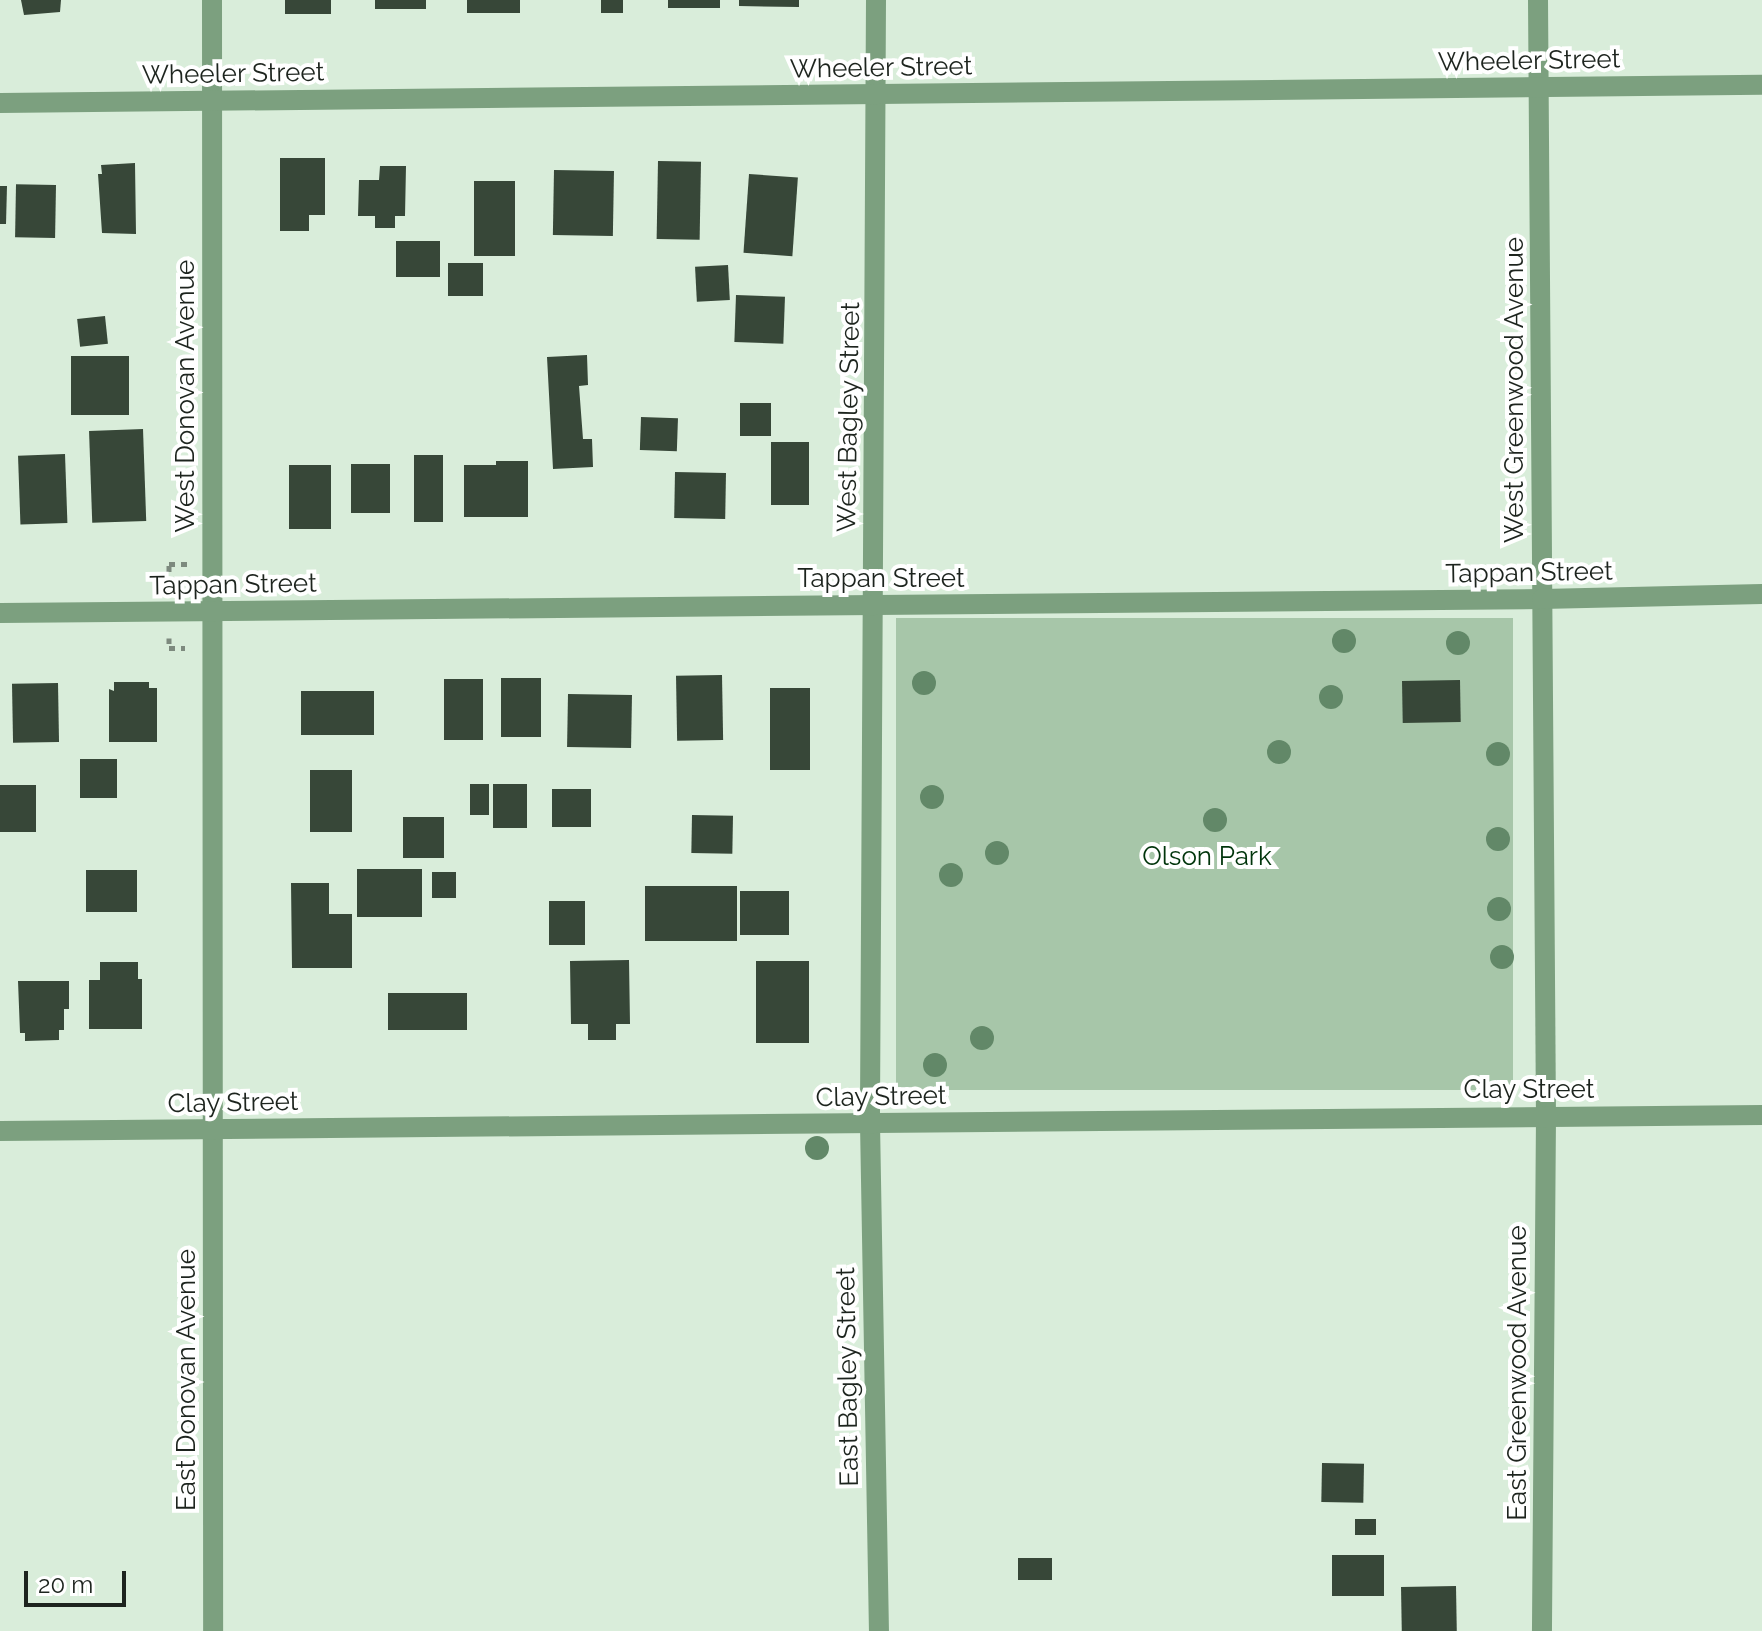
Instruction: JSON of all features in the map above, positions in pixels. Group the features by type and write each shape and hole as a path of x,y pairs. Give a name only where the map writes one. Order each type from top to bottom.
{"street":[{"name":"West Donovan Avenue","path":"212,0 212,1129"},
{"name":"West Bagley Street","path":"870,1123 876,0"},
{"name":"West Greenwood Avenue","path":"1538,0 1546,1116"},
{"name":"Wheeler Street","path":"0,103 1762,85"},
{"name":"Tappan Street","path":"0,613 1542,599 1762,594"},
{"name":"Clay Street","path":"0,1131 1762,1115"},
{"name":"East Greenwood Avenue","path":"1542,1631 1546,1116"},
{"name":"East Bagley Street","path":"870,1123 879,1631"},
{"name":"East Donovan Avenue","path":"212,1129 213,1631"}],"green space":[{"name":"Olson Park","path":"896,618 1513,618 1513,1090 896,1090"}],"building":[{"path":"21,0 61,0 60,12 24,15"},
{"path":"285,0 331,0 331,14 285,14"},
{"path":"375,0 426,0 426,9 375,9"},
{"path":"467,0 520,0 520,13 467,13"},
{"path":"601,0 623,0 623,13 601,13"},
{"path":"668,0 720,0 720,8 668,8"},
{"path":"739,0 799,0 799,7 739,6"},
{"path":"280,158 325,158 325,215 309,215 309,231 280,231"},
{"path":"658,161 701,162 700,240 657,239"},
{"path":"135,163 136,234 102,233 98,174 102,174 101,165"},
{"path":"380,166 406,166 405,216 395,216 395,228 375,228 375,216 358,216 359,180 379,180"},
{"path":"554,170 614,171 613,236 553,235"},
{"path":"749,174 798,177 792,256 743,253"},
{"path":"474,181 515,181 515,256 474,256"},
{"path":"16,184 56,185 55,238 15,237"},
{"path":"0,186 7,186 6,224 0,224"},
{"path":"396,241 440,241 440,277 396,277"},
{"path":"448,263 483,263 483,296 448,296"},
{"path":"728,265 730,300 697,302 695,267"},
{"path":"736,295 785,297 783,344 734,342"},
{"path":"105,316 108,344 80,347 77,319"},
{"path":"587,355 588,385 579,386 583,439 592,439 593,467 553,469 547,357"},
{"path":"71,356 129,356 129,415 71,415"},
{"path":"740,403 771,403 771,436 740,436"},
{"path":"641,417 678,418 677,451 640,450"},
{"path":"143,429 146,521 92,523 89,431"},
{"path":"771,442 809,442 809,505 771,505"},
{"path":"65,454 67,523 20,525 18,456"},
{"path":"414,455 443,455 443,522 414,522"},
{"path":"496,461 528,461 528,517 464,517 464,465 496,465"},
{"path":"351,464 390,464 390,513 351,513"},
{"path":"289,465 331,465 331,529 289,529"},
{"path":"675,472 726,473 725,519 674,518"},
{"path":"722,675 723,740 677,741 676,676"},
{"path":"501,678 541,678 541,737 501,737"},
{"path":"444,679 483,679 483,740 444,740"},
{"path":"1460,680 1461,722 1403,723 1402,681"},
{"path":"114,682 149,682 149,688 157,688 157,742 109,742 109,689 114,691"},
{"path":"58,683 59,742 13,743 12,684"},
{"path":"770,688 810,688 810,770 770,770"},
{"path":"301,691 374,691 374,735 301,735"},
{"path":"568,694 632,695 631,748 567,747"},
{"path":"80,759 117,759 117,798 80,798"},
{"path":"310,770 352,770 352,832 310,832"},
{"path":"470,784 489,784 489,815 470,815"},
{"path":"493,784 527,784 527,828 493,828"},
{"path":"0,785 36,785 36,832 0,832"},
{"path":"552,789 591,789 591,827 552,827"},
{"path":"692,815 733,816 732,854 691,853"},
{"path":"403,817 444,817 444,858 403,858"},
{"path":"357,869 422,869 422,917 357,917"},
{"path":"86,870 137,870 137,912 86,912"},
{"path":"432,872 456,872 456,898 432,898"},
{"path":"291,883 329,883 329,914 352,914 352,968 292,968"},
{"path":"645,886 737,886 737,941 645,941"},
{"path":"740,891 789,891 789,935 740,935"},
{"path":"549,901 585,901 585,945 549,945"},
{"path":"629,960 630,1024 616,1024 616,1040 588,1040 588,1024 571,1024 570,961"},
{"path":"756,961 809,961 809,1043 756,1043"},
{"path":"100,962 138,962 138,979 142,979 142,1029 89,1029 89,980 100,980"},
{"path":"18,981 69,981 69,1009 64,1009 64,1030 59,1030 59,1040 25,1041 25,1033 20,1033"},
{"path":"388,993 467,993 467,1030 388,1030"},
{"path":"1322,1463 1364,1464 1363,1503 1321,1502"},
{"path":"1355,1519 1376,1519 1376,1535 1355,1535"},
{"path":"1332,1555 1384,1555 1384,1596 1332,1596"},
{"path":"1018,1558 1052,1558 1052,1580 1018,1580"},
{"path":"1456,1586 1457,1631 1402,1631 1401,1587"}]}
